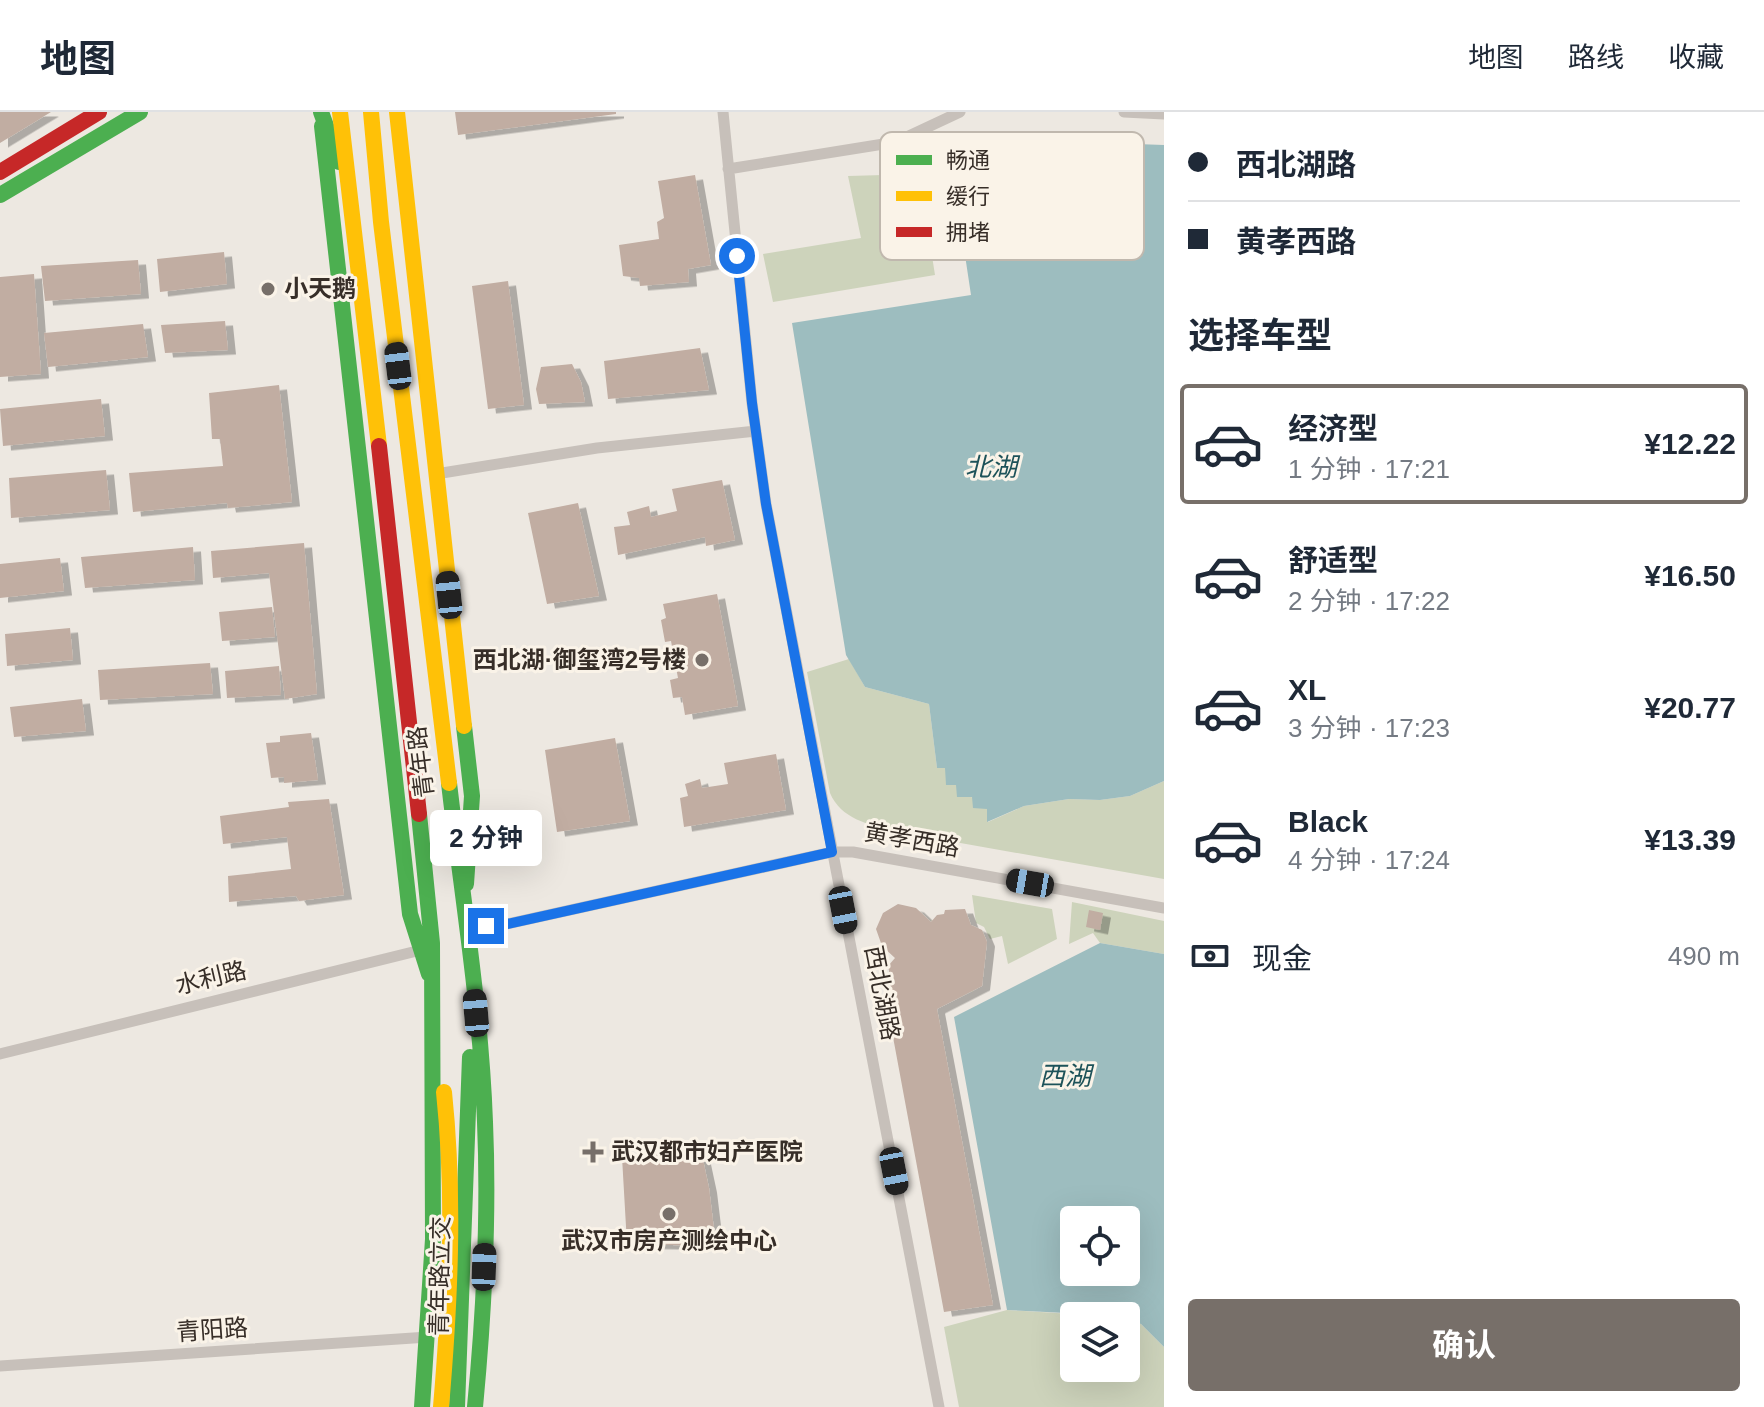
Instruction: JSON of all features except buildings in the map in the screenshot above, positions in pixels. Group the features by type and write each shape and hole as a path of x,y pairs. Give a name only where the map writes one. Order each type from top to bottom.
{"main road":[{"path":"0,172 99,112"},
{"path":"0,195 140,112"},
{"path":"320,112 349,192"},
{"path":"320,112 410,914 427,947"},
{"name":"青年路","path":"340,112 404,664 433,994 433,1239 422,1407"},
{"name":"青年路","path":"371,112 383,237 473,986 485,1121 485,1238 475,1407"},
{"path":"397,112 472,796 465,921"},
{"path":"458,1147 473,986"},
{"path":"433,994 458,1147"},
{"name":"青年路立交","path":"441,1407 458,1147"},
{"name":"青年路立交","path":"457,1407 463,1329 458,1147"}],"street":[{"name":"西北湖路","path":"723,112 766,504 939,1407"},
{"path":"917,132 960,112"},
{"path":"1124,112 1164,114"},
{"path":"728,169 880,145"},
{"path":"436,474 597,448 756,431"},
{"name":"黄孝西路","path":"465,921 507,924 832,852 853,852 1164,908"},
{"name":"水利路","path":"0,1054 427,947"},
{"name":"青阳路","path":"0,1366 428,1337"}],"green space":[{"path":"880,175 880,260 933,260 935,275 773,302 763,254 861,238 848,176"},
{"path":"849,659 865,687 929,704 937,768 945,767 956,785 987,809 988,822 1024,806 1069,799 1100,800 1130,796 1164,781 1164,879 893,831 848,815 830,793 807,672"},
{"path":"972,895 1052,909 1057,939 1008,964 1002,936 990,939 984,927 976,923"},
{"path":"1072,902 1164,921 1164,954 1100,943 1093,933 1069,944"},
{"path":"1007,1310 1060,1313 1060,1382 1140,1382 1141,1324 1164,1347 1164,1407 959,1407 944,1327"}],"water":[{"name":"北湖","path":"1144,144 1164,145 1164,781 1130,796 1100,800 1069,799 1024,806 987,822 987,809 973,808 972,797 957,797 956,785 946,785 945,768 937,768 929,704 865,687 846,655 792,323 971,295 966,260 1144,260"},
{"name":"西湖","path":"1100,943 1164,954 1164,1347 1140,1324 1140,1302 1060,1302 1060,1313 1007,1310 954,1017"}],"traffic: fast":[{"path":"0,195 140,112"},
{"path":"321,112 339,162"},
{"path":"322,126 410,914 429,974"},
{"path":"464,726 472,796 466,884"},
{"path":"449,783 475,995 485,1122 485,1264 475,1407"},
{"path":"419,814 432,943 433,1239 422,1407"},
{"path":"457,1407 470,1057"}],"traffic: slow":[{"path":"340,112 379,446"},
{"path":"371,112 381,222 449,783"},
{"path":"397,112 464,726"},
{"path":"441,1407 450,1250 444,1092"}],"traffic: jam":[{"path":"0,172 99,112"},
{"path":"379,446 419,814"}],"place":[{"name":"小天鹅","path":"268,289"},
{"name":"西北湖·御玺湾2号楼","path":"702,660"},
{"name":"武汉都市妇产医院","path":"593,1152"},
{"name":"武汉市房产测绘中心","path":"669,1214"}],"route":[{"path":"486,926 507,924 832,852 766,504 737,256"}]}
